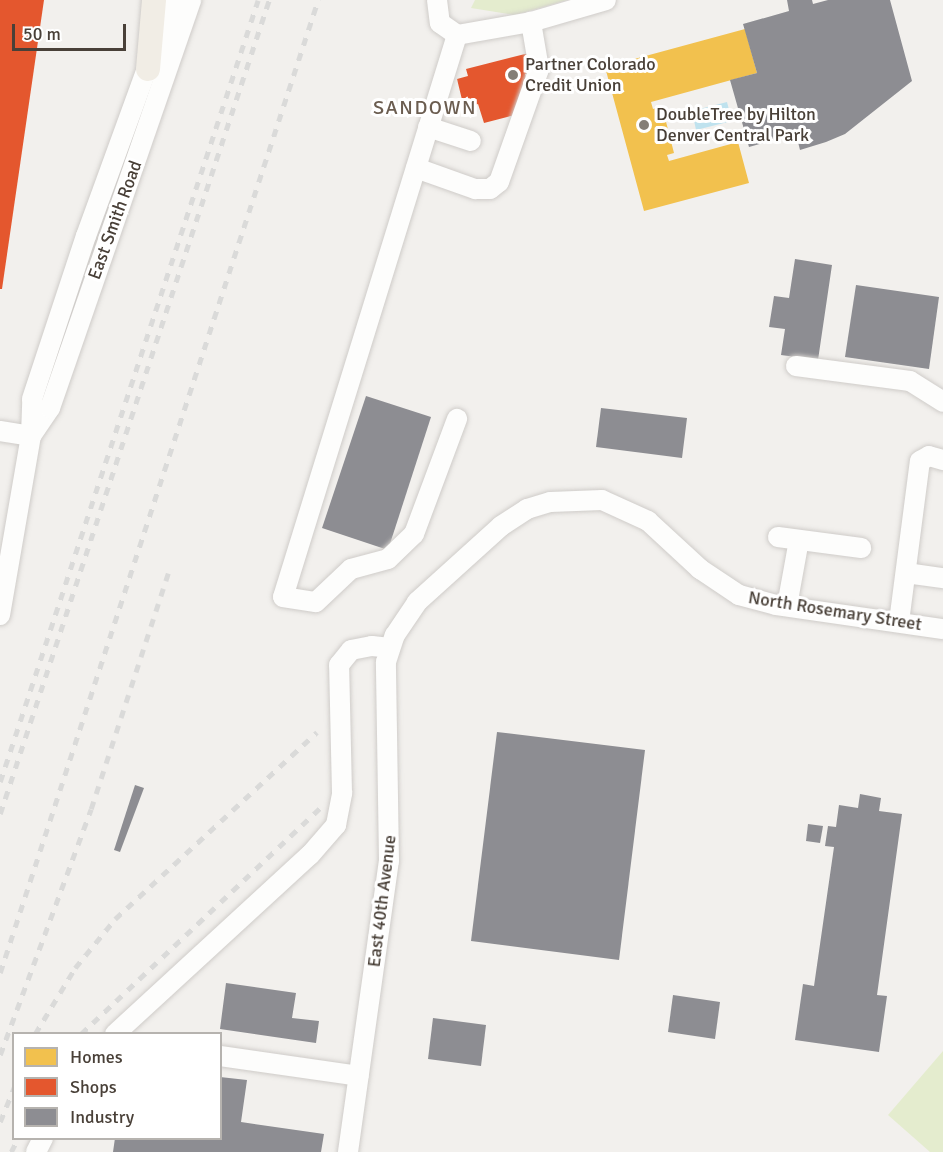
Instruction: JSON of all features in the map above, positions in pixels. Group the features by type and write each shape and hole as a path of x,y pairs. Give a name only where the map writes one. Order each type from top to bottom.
{"main road":[{"path":"148,69 154,0"}],"street":[{"name":"East Smith Road","path":"0,615 31,436 32,399 61,309 172,0"},
{"name":"East Smith Road","path":"31,436 50,408 191,0"},
{"path":"437,0 440,23 456,34 531,22 606,0"},
{"path":"416,168 475,189 490,189 499,182 539,69 531,22"},
{"path":"456,34 283,597 316,602 351,569 388,559 414,534 457,419"},
{"path":"428,127 471,141"},
{"path":"796,366 910,381 943,402"},
{"path":"0,431 31,436"},
{"path":"899,622 920,461 928,456 943,460"},
{"name":"North Rosemary Street","path":"390,648 417,602 501,526 527,509 563,499 602,500 625,508 660,530 700,569 726,588 754,600 943,629"},
{"path":"778,537 861,548"},
{"path":"787,606 799,540"},
{"path":"906,573 943,578"},
{"path":"116,1032 310,855 336,825 342,793 339,665 351,650 372,646 390,648"},
{"name":"East 40th Avenue","path":"348,1152 391,838 385,700 390,648"},
{"path":"222,1056 359,1076"}],"green space":[{"path":"475,0 567,0 515,15 471,8"},
{"path":"943,1051 943,1152 930,1152 888,1115"}],"water":[{"path":"727,102 732,121 696,130 692,111"}],"building: Homes":[{"name":"DoubleTree by Hilton Denver Central Park","path":"745,29 757,73 651,102 653,109 662,106 674,153 667,155 669,161 738,142 749,183 644,211 605,67"}],"building: Shops":[{"path":"0,0 44,0 2,289 0,289"},
{"path":"529,53 534,71 525,74 530,96 522,113 484,123 478,104 464,108 457,79 468,76 466,69"}],"building: Industry":[{"path":"787,0 812,0 813,4 828,0 890,0 912,81 845,134 826,142 800,150 796,134 749,147 730,80 757,73 743,24 789,11"},
{"path":"795,259 832,265 818,360 781,355 785,329 769,327 774,296 789,298"},
{"path":"856,285 939,297 929,369 845,357"},
{"path":"366,396 431,417 388,550 322,528"},
{"path":"601,408 687,418 682,458 596,447"},
{"path":"497,732 645,750 619,960 471,941"},
{"path":"135,785 144,788 120,852 114,850"},
{"path":"860,794 881,798 879,811 902,814 877,995 887,996 879,1052 795,1040 803,984 814,986 834,847 825,846 828,826 836,827 839,805 858,808"},
{"path":"808,824 823,826 820,843 806,841"},
{"path":"226,983 296,993 292,1018 319,1021 316,1043 220,1029"},
{"path":"673,995 720,1002 715,1039 668,1032"},
{"path":"433,1018 486,1025 481,1066 428,1059"},
{"path":"222,1077 247,1080 241,1122 324,1134 321,1152 113,1152 115,1140 222,1140"}],"railway":[{"path":"0,782 258,0"},
{"path":"0,814 269,0"},
{"path":"0,973 318,0"},
{"path":"0,1055 91,809 170,567"},
{"path":"36,1032 75,968 115,919 317,732"},
{"path":"83,1032 320,808"},
{"path":"0,1122 12,1092"},
{"path":"11,1152 17,1140"}],"place":[{"name":"Partner Colorado Credit Union","path":"513,75"},
{"name":"DoubleTree by Hilton Denver Central Park","path":"644,125"}],"district":[{"name":"SANDOWN","path":"425,107"}]}
